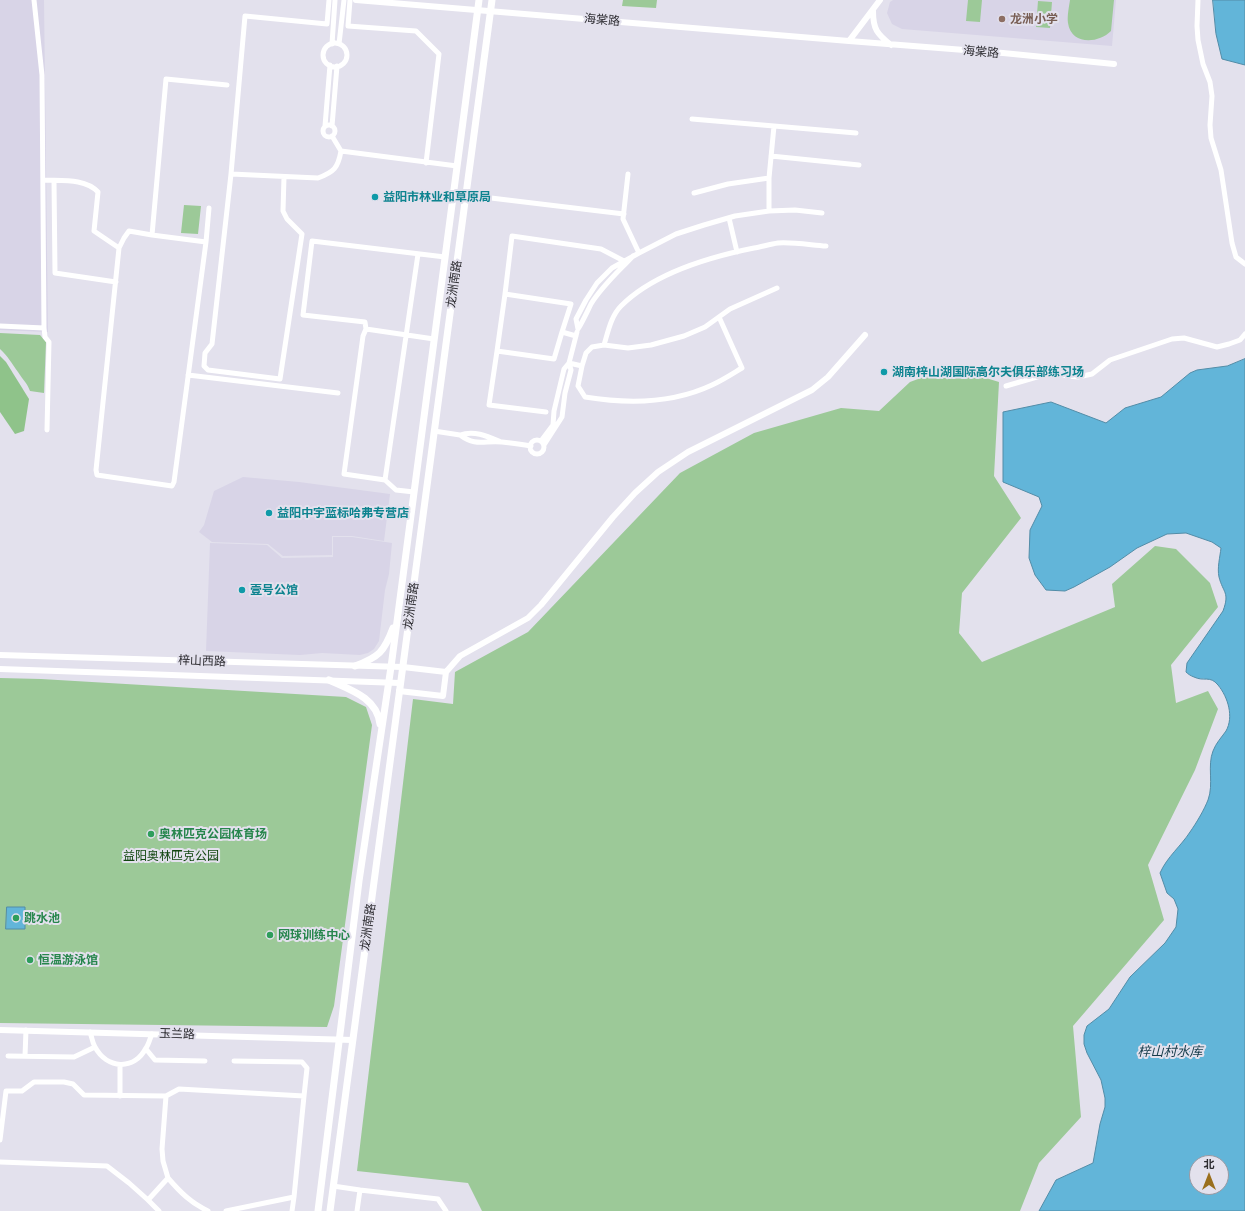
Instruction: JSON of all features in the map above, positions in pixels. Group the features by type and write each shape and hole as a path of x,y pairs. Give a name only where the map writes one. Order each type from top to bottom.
{"main road":[{"name":"龙洲南路","path":"318,1211 359,881 398,612 479,0"},
{"name":"龙洲南路","path":"330,1211 492,0"},
{"path":"355,666 367,662 380,654 389,639 398,612"},
{"path":"329,680 371,702 380,718 381,730"}],"street":[{"path":"34,0 42,75 44,328 45,337 49,342 47,430"},
{"path":"327,24 329,0"},
{"path":"332,44 335,0"},
{"path":"340,44 344,0"},
{"path":"348,26 350,0"},
{"name":"海棠路","path":"356,0 1114,64"},
{"path":"849,41 880,0"},
{"path":"1198,0 1198,40 1203,64 1210,82 1212,96 1210,125 1211,138 1221,170 1232,243 1236,257 1245,264"},
{"path":"873,10 873,23 878,35 891,45"},
{"path":"284,177 283,211 286,219 302,234 280,379 208,370 204,366 205,353 212,344 232,174 245,16 333,25 416,31 439,54 426,162"},
{"path":"332,44 340,44 345,49 347,56 344,63 337,66 330,65 327,63 324,56 326,48 332,44"},
{"path":"330,65 325,126 323,129 324,135 332,136"},
{"path":"332,136 335,131 332,126 337,66"},
{"path":"152,235 166,80 227,85"},
{"path":"692,119 856,133"},
{"path":"325,126 332,126"},
{"path":"769,211 769,178 774,126"},
{"path":"232,174 318,178 328,174 336,168 339,162 341,151 332,136"},
{"path":"341,151 457,166"},
{"path":"771,156 859,165"},
{"path":"628,174 623,220 639,253"},
{"path":"694,193 728,184 769,178"},
{"path":"43,180 85,183 93,187 98,192 94,231 119,248"},
{"path":"54,180 55,273 116,282"},
{"path":"466,195 624,214"},
{"path":"206,242 129,231 119,248 96,470 97,475 172,486 174,482 206,242 209,208"},
{"path":"578,329 576,319 586,300 598,283 612,268 676,234 704,224 769,211 795,210 822,213"},
{"path":"729,218 737,252"},
{"path":"546,412 490,405 512,236 601,249 624,261"},
{"path":"414,492 396,490 385,480 344,474 363,336 366,330 365,322 303,315 312,241 445,257"},
{"path":"604,345 609,328 620,307 638,292 662,277 701,262 778,243 826,246"},
{"path":"385,480 418,254"},
{"path":"531,446 532,450 538,453 542,452 543,443 553,425 554,411 564,369 569,363 578,329 591,304 604,286 633,256"},
{"path":"719,317 742,368 712,385 680,397 649,402 609,401 585,397 578,386 586,353 592,347 604,345 628,348 661,343 684,336 705,327 730,309 777,288"},
{"path":"497,351 554,359 571,304 505,294"},
{"path":"0,326 44,328"},
{"path":"366,330 434,339"},
{"path":"562,332 576,336"},
{"path":"1006,386 1054,372 1067,376 1078,377 1092,374 1110,360 1172,339 1184,338 1217,346 1240,340 1245,334"},
{"path":"399,691 443,696 446,672 460,656 528,618 541,605 613,516 658,472 688,452 812,390 828,377 865,335"},
{"path":"569,363 582,366"},
{"path":"543,443 562,417 565,393 571,370 569,363"},
{"path":"188,375 338,393"},
{"path":"434,431 460,435 468,433 482,435 501,442"},
{"path":"460,435 468,441 482,443 501,442 531,446"},
{"path":"531,446 535,440 543,443"},
{"name":"梓山西路","path":"0,655 403,667 446,672"},
{"name":"梓山西路","path":"0,669 400,683"},
{"name":"玉兰路","path":"0,1030 339,1038 353,1040"},
{"path":"25,1056 26,1030"},
{"path":"90,1032 95,1047 104,1057 111,1063 120,1065 130,1064 146,1049 152,1034"},
{"path":"8,1056 74,1057 95,1047"},
{"path":"146,1049 155,1060 205,1061"},
{"path":"234,1061 302,1062 307,1068 292,1211"},
{"path":"120,1065 120,1096"},
{"path":"0,1140 6,1091 22,1091 34,1082 64,1082 73,1084 84,1095 166,1096 179,1089 304,1096"},
{"path":"166,1096 162,1149 163,1161 168,1178 184,1196 196,1205 208,1211"},
{"path":"0,1162 107,1166 129,1183 159,1211"},
{"path":"148,1200 168,1178"},
{"path":"333,1186 438,1199 446,1211"},
{"path":"357,1211 360,1190"},
{"path":"226,1211 294,1197"}],"shaded area":[{"path":"0,0 44,0 48,332 0,330"},
{"name":"龙洲小学","path":"893,0 1116,0 1112,46 902,29 892,24 887,13 890,2"},
{"path":"243,477 299,482 390,494 384,541 352,536 332,536 332,555 283,556 268,544 212,542 199,532 204,525 214,491"},
{"path":"333,537 352,537 392,543 379,641 374,649 368,653 360,655 322,653 300,655 206,651 210,543 267,545 282,558 333,557"}],"green space":[{"path":"623,0 657,0 656,8 622,6"},
{"path":"968,0 982,0 980,22 966,21"},
{"path":"1070,0 1114,0 1111,31 1106,35 1092,40 1079,39 1070,30 1068,23"},
{"path":"1038,1 1052,2 1050,28 1036,27"},
{"path":"184,205 201,206 198,234 181,233"},
{"path":"0,333 40,335 46,342 44,393 30,391 10,360 0,349"},
{"path":"0,356 6,362 29,399 24,431 15,434 0,412"},
{"path":"950,367 999,382 994,476 1021,518 962,593 959,633 982,662 1115,607 1112,584 1155,546 1176,549 1210,583 1218,607 1171,665 1176,703 1208,691 1218,709 1195,770 1148,865 1164,920 1073,1026 1081,1117 1039,1163 1020,1211 482,1211 468,1183 357,1171 413,699 453,704 455,672 528,632 680,473 754,433 841,408 879,411 910,382"},
{"name":"益阳奥林匹克公园","path":"0,678 41,679 346,697 366,707 372,725 334,1006 327,1027 0,1023"}],"water":[{"path":"1213,0 1245,0 1245,65 1222,59 1216,34"},
{"name":"梓山村水库","path":"1245,359 1245,1211 1039,1211 1056,1180 1093,1163 1100,1124 1105,1107 1105,1098 1101,1080 1084,1044 1084,1035 1087,1026 1109,1009 1130,977 1165,943 1176,927 1178,909 1174,899 1167,893 1160,873 1166,862 1193,828 1208,800 1210,794 1211,757 1216,745 1226,731 1230,720 1229,707 1222,690 1210,679 1201,679 1186,672 1187,663 1223,611 1226,596 1218,574 1221,548 1212,542 1186,533 1167,534 1137,548 1110,567 1065,591 1046,590 1035,575 1029,558 1030,530 1042,506 1039,497 1003,482 1003,412 1051,402 1106,423 1125,408 1161,397 1190,373 1197,370 1227,366"},
{"name":"跳水池","path":"7,907 25,907 25,929 6,929"}],"place":[{"name":"龙洲小学","path":"1002,19"},
{"name":"益阳市林业和草原局","path":"375,197"},
{"name":"湖南梓山湖国际高尔夫俱乐部练习场","path":"884,372"},
{"name":"益阳中宇蓝标哈弗专营店","path":"269,513"},
{"name":"壹号公馆","path":"242,590"},
{"name":"奥林匹克公园体育场","path":"151,834"},
{"name":"跳水池","path":"16,918"},
{"name":"网球训练中心","path":"270,935"},
{"name":"恒温游泳馆","path":"30,960"}]}
